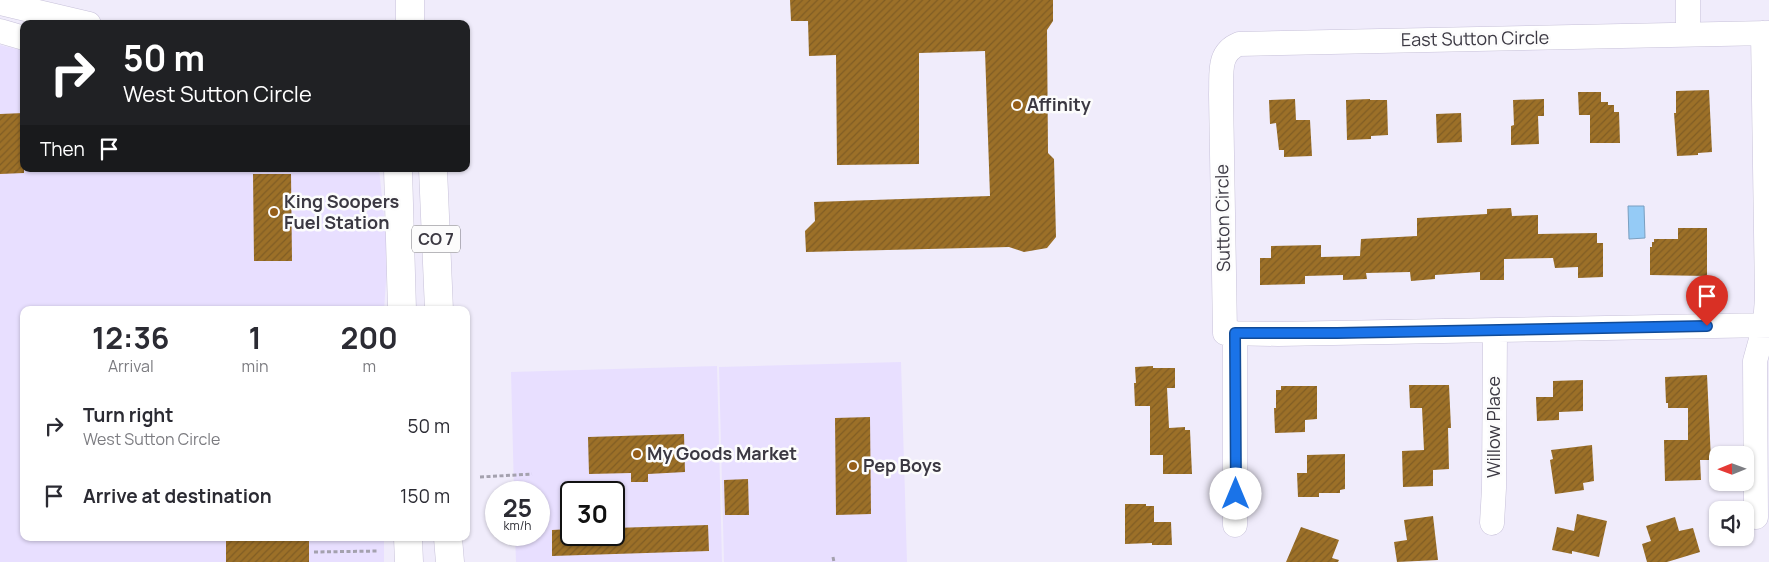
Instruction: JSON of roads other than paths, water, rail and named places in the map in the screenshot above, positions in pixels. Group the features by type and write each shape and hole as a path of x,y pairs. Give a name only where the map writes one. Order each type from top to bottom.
{"main road":[{"path":"410,0 410,20"},
{"name":"CO 7","path":"398,172 402,306"},
{"name":"CO 7","path":"433,172 439,306"},
{"path":"408,541 409,562"},
{"path":"448,541 450,562"}],"street":[{"path":"1688,0 1688,34"},
{"path":"0,3 72,20"},
{"path":"0,31 20,37"},
{"path":"1756,517 1755,361 1767,325 1766,33"},
{"name":"East Sutton Circle","path":"1221,94 1223,58 1232,47 1239,44 1766,33"},
{"name":"Sutton Circle","path":"1221,94 1225,333 1235,333"},
{"path":"1235,525 1235,333 1495,331 1767,325"},
{"name":"Willow Place","path":"1492,523 1495,331"}],"water":[{"path":"1628,206 1644,206 1645,238 1629,239"}],"place":[{"name":"Affinity","path":"1017,105"},
{"name":"King Soopers Fuel Station","path":"274,212"},
{"name":"My Goods Market","path":"637,454"},
{"name":"Pep Boys","path":"853,466"}]}
